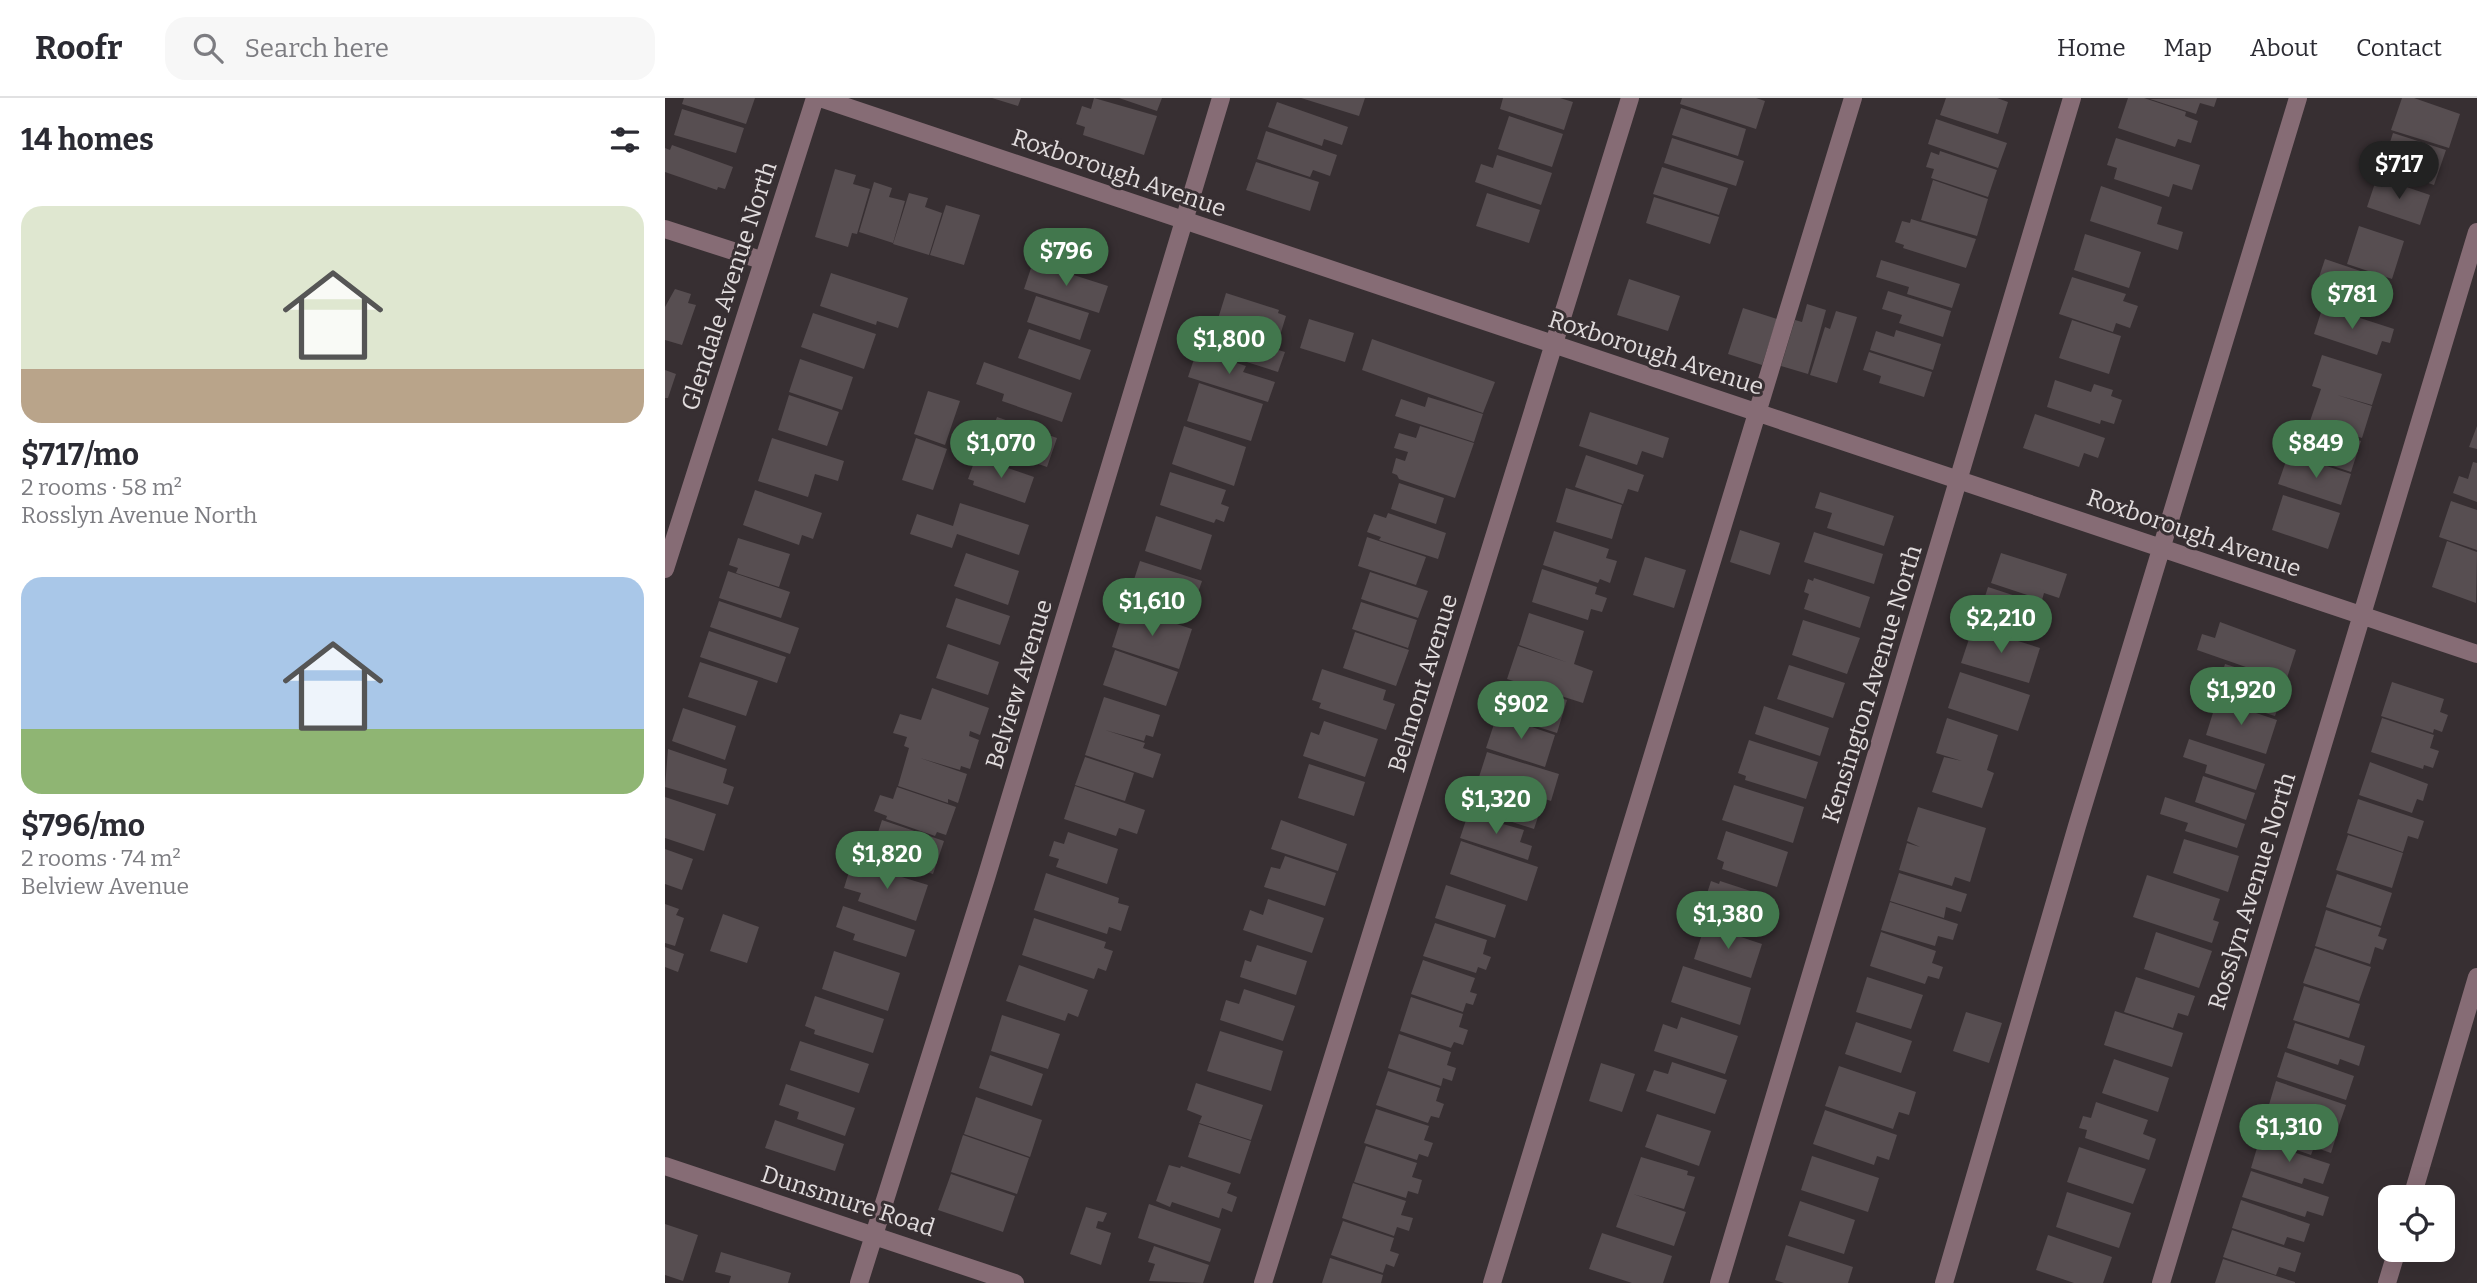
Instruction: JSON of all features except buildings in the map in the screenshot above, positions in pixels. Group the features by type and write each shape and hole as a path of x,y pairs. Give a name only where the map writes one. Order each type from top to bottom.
{"street":[{"name":"Roxborough Avenue","path":"817,98 2477,654"},
{"name":"Glendale Avenue North","path":"665,569 761,260 817,98"},
{"name":"Belview Avenue","path":"859,1283 990,865 1221,98"},
{"name":"Belmont Avenue","path":"1263,1283 1630,98"},
{"path":"1492,1283 1853,98"},
{"name":"Kensington Avenue North","path":"1719,1283 2072,98"},
{"path":"1944,1283 2161,548 2298,98"},
{"path":"665,229 761,260"},
{"name":"Rosslyn Avenue North","path":"2161,1283 2477,232"},
{"path":"2416,1185 2477,977"},
{"name":"Dunsmure Road","path":"665,1166 1015,1283"},
{"path":"2387,1283 2393,1262"}]}
